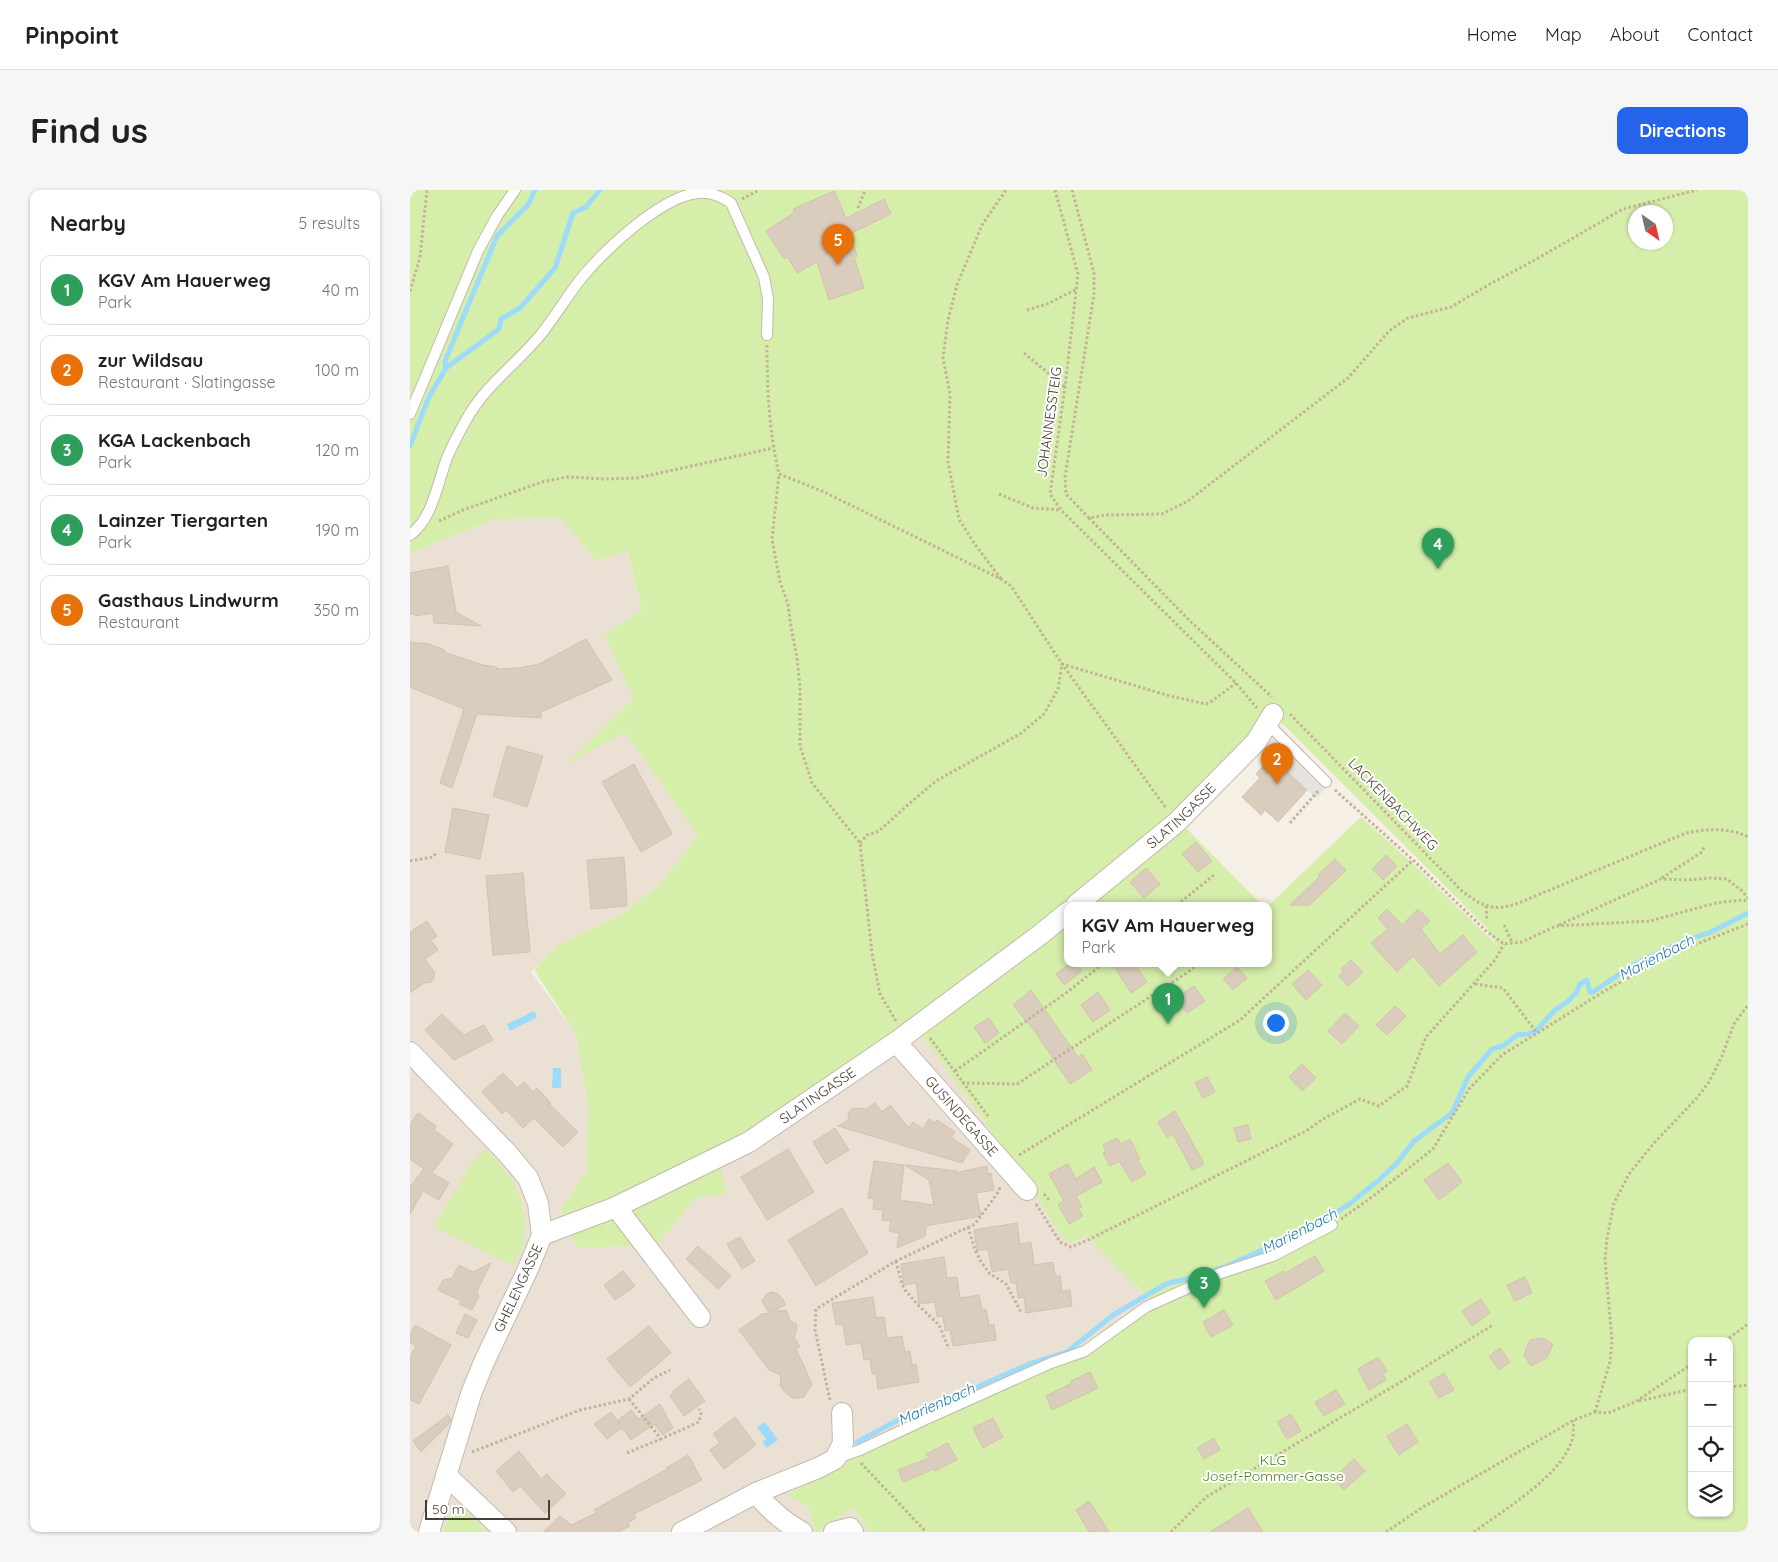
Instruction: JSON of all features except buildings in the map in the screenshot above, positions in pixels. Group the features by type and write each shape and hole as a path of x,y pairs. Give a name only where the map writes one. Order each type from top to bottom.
{"street":[{"name":"SLATINGASSE","path":"1080,902 1177,822 1256,742 1275,711"},
{"name":"SLATINGASSE","path":"542,1236 616,1207 749,1142 907,1033 1064,915"},
{"name":"GUSINDEGASSE","path":"907,1033 1015,1158 1035,1191"},
{"name":"GHELENGASSE","path":"410,1052 508,1154 528,1178 538,1203 542,1236 471,1394 429,1532"},
{"path":"616,1207 700,1317"},
{"path":"682,1532 756,1493 843,1456 842,1414"},
{"path":"448,1467 506,1532"},
{"path":"756,1493 768,1508 789,1526 802,1532"}],"lane":[{"path":"410,414 478,251 497,216 515,190"},
{"path":"410,535 419,527 429,512 447,458 470,412 542,334 583,276 604,252 640,223 677,199 699,193 717,196 731,203 764,277 768,298 768,335"},
{"path":"1275,711 1326,782"},
{"path":"843,1456 1051,1363 1085,1352 1146,1307 1222,1273 1273,1256 1332,1225"}],"path":[{"path":"410,291 420,257 427,190"},
{"path":"731,203 759,190"},
{"path":"858,208 864,190"},
{"path":"1001,579 959,519 948,462 950,394 943,358 948,320 957,285 982,225 1006,190"},
{"name":"JOHANNESSTEIG","path":"1055,190 1078,274 1050,494 1061,510 1236,683 1260,712 1275,711"},
{"name":"LACKENBACHWEG","path":"1072,190 1094,274 1094,294 1065,478 1066,494 1275,711 1450,879 1474,900 1486,906"},
{"path":"1089,518 1106,515 1162,514 1188,501 1348,378 1389,331 1408,318 1451,308 1623,209 1697,190"},
{"path":"1027,310 1047,304 1077,288"},
{"path":"768,335 767,371 773,448 779,474 772,539 780,582 788,604 797,658 800,687 800,746 812,783 860,843 872,953 880,994 907,1033 955,1071 990,1119"},
{"path":"1024,353 1065,387"},
{"path":"438,522 463,510 542,482 567,477 637,478 773,448"},
{"path":"779,474 822,492 1001,579 1011,586 1062,664 1177,822"},
{"path":"999,494 1033,508 1061,510"},
{"path":"860,843 867,835 879,832 936,782 1020,734 1044,714 1058,689 1062,664"},
{"path":"1062,664 1170,696 1206,704 1236,683"},
{"path":"1290,823 1326,782 1486,930 1504,944 1522,942 1661,878 1702,852 1704,846"},
{"path":"1487,921 1486,906 1496,908 1509,906 1686,833 1698,830 1725,830 1748,837"},
{"path":"410,861 433,857 436,853"},
{"path":"842,1414 832,1408 814,1330 816,1309 896,1261 975,1224 998,1191 1015,1158 1240,1020 1412,860"},
{"path":"1181,902 1214,875"},
{"path":"1661,878 1687,880 1727,879 1741,890 1748,900"},
{"path":"1556,926 1650,921 1716,903 1748,900"},
{"path":"1332,1225 1372,1197 1433,1149 1469,1089 1502,1056 1603,992 1671,954 1748,924"},
{"path":"1504,925 1512,943"},
{"path":"1035,1191 1060,1242 1071,1248 1290,1140 1360,1099 1379,1106 1407,1086 1426,1037 1495,960 1504,944"},
{"path":"955,1071 1066,993 1099,967"},
{"path":"962,1083 1017,1084 1194,967"},
{"path":"1474,984 1503,988 1537,1033"},
{"path":"1595,1412 1610,1362 1612,1341 1605,1259 1614,1203 1629,1174 1709,1082 1722,1056 1734,1024 1748,1005"},
{"path":"1035,1191 1049,1200"},
{"path":"968,1227 980,1260 989,1273 1006,1284 1021,1312"},
{"path":"896,1261 905,1290 940,1325 949,1349"},
{"path":"1730,1337 1748,1324"},
{"path":"1171,1532 1206,1496 1394,1386 1493,1325"},
{"path":"1635,1402 1688,1367"},
{"path":"448,1467 580,1410 629,1399 654,1378 670,1370"},
{"path":"1733,1387 1748,1385"},
{"path":"1386,1532 1423,1507 1574,1420 1595,1412 1608,1413 1635,1402 1688,1390"},
{"path":"629,1399 661,1439"},
{"path":"627,1453 699,1422 701,1413 699,1409"},
{"path":"1474,1532 1543,1480 1559,1464 1571,1443 1574,1420"},
{"path":"843,1456 926,1532"}],"shaded area":[{"path":"562,518 597,561 628,551 642,610 604,635 633,699 567,763 625,731 698,836 659,885 622,914 559,945 531,972 576,1034 588,1105 587,1171 560,1210 577,1248 627,1246 654,1249 719,1168 920,1033 1071,1243 1086,1236 1152,1301 1084,1348 852,1456 836,1470 787,1493 808,1507 815,1532 410,1532 410,553 495,519"},
{"path":"1277,723 1334,781 1316,798 1261,749"},
{"path":"853,1507 869,1532 818,1532"}],"green space":[{"name":"KLG Josef-Pommer-Gasse","path":"410,190 1748,190 1748,1532 869,1532 853,1507 818,1532 815,1532 808,1507 787,1494 836,1470 852,1456 1084,1348 1152,1300 1125,1276 1086,1236 1071,1243 1065,1241 1015,1164 920,1033 720,1168 726,1194 695,1198 654,1249 627,1246 577,1248 560,1210 587,1171 588,1105 576,1034 534,970 559,945 622,914 659,885 698,836 625,732 565,765 633,699 604,635 642,610 628,551 597,561 561,518 495,519 410,553","holes":["1273,714 1486,927 1497,945 1361,817 1272,902 1272,967 1064,967 1064,902 1259,902 1183,825"]},
{"path":"485,1148 512,1179 521,1201 526,1225 522,1249 513,1266 434,1227 469,1167"},
{"path":"456,1503 488,1532 444,1532"}],"water":[{"path":"534,1011 537,1017 510,1031 507,1024"},
{"path":"553,1068 561,1068 561,1088 552,1088"},
{"path":"765,1422 778,1440 767,1448 762,1442 766,1439 757,1427"}],"waterway":[{"path":"446,368 445,361 497,236 528,205 535,190"},
{"path":"410,446 428,399 446,368 499,329 501,319 520,308 555,268 573,213 586,207 600,190"},
{"name":"Marienbach","path":"857,1442 902,1418 1029,1364 1067,1352 1113,1315 1166,1284 1227,1266 1315,1226 1348,1205 1379,1180 1397,1163 1414,1141 1452,1113 1468,1077 1492,1049 1503,1046 1517,1035 1536,1031 1555,1010 1576,993 1580,984 1587,980 1590,992 1593,992 1633,965 1684,941 1711,932 1748,913"}],"place":[{"name":"Gasthaus Lindwurm","path":"838,265"},
{"name":"Lainzer Tiergarten","path":"1438,569"},
{"name":"zur Wildsau","path":"1277,784"},
{"name":"KGV Am Hauerweg","path":"1168,1024"},
{"name":"KGA Lackenbach","path":"1204,1308"}]}
